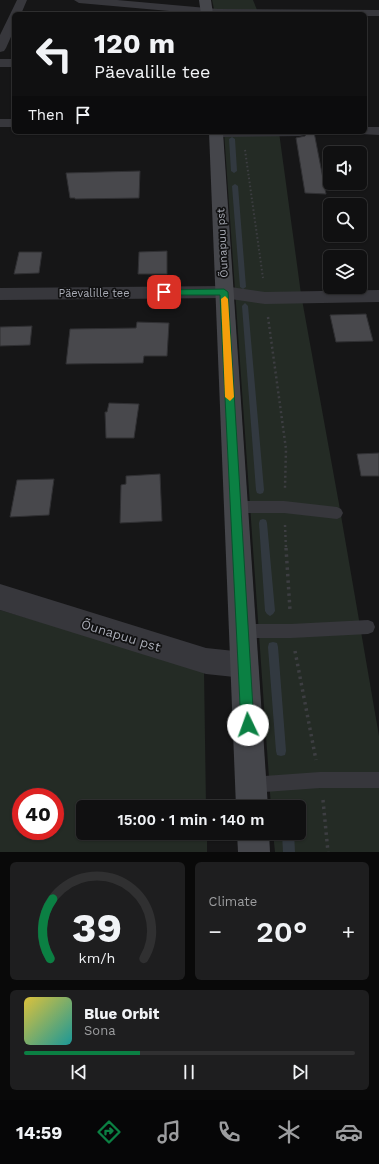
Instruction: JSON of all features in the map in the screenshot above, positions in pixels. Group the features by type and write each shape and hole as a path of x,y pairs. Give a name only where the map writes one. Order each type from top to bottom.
{"street":[{"path":"16,12 22,0"},
{"path":"79,0 206,8 344,12"},
{"path":"367,13 379,13"},
{"path":"0,48 12,21"},
{"path":"0,63 12,63"},
{"path":"0,123 12,123"},
{"path":"367,131 379,131"},
{"name":"Õunapuu pst","path":"216,134 251,796"},
{"name":"Päevalille tee","path":"0,294 224,292 265,298 379,296"},
{"name":"Õunapuu pst","path":"0,597 206,662 244,665"},
{"path":"253,840 254,852"}],"lane":[{"path":"235,507 284,507 337,513"},
{"path":"243,631 291,632 368,627"},
{"path":"251,796 320,780 379,780"}],"shaded area":[{"path":"212,0 253,0 257,10 214,9"},
{"path":"224,134 279,134 301,294 379,736 379,852 275,852 274,840 306,840 306,800 271,800"},
{"path":"0,610 204,670 206,800 76,800 76,840 207,840 207,852 0,852"}],"building":[{"path":"306,134 314,134 323,179 323,190 325,190 326,194 305,193 296,138 305,136"},
{"path":"140,171 139,198 70,198 66,173"},
{"path":"167,251 167,274 138,274 139,252"},
{"path":"19,252 42,252 39,273 14,274"},
{"path":"366,314 373,341 336,342 330,315"},
{"path":"137,322 169,323 167,356 144,356 143,363 66,364 70,329 136,328"},
{"path":"32,326 30,345 0,346 0,327"},
{"path":"109,403 139,404 134,438 106,438 105,412 107,412"},
{"path":"379,453 379,476 361,476 357,454"},
{"path":"160,474 162,521 120,523 121,485 126,484 126,476"},
{"path":"54,479 49,515 10,517 17,480"}],"waterway":[{"path":"218,3 219,8"},
{"path":"232,139 234,171"},
{"path":"235,186 243,287"},
{"path":"245,306 260,490"},
{"path":"263,523 270,611"},
{"path":"273,647 281,751"},
{"path":"288,840 289,852"}],"slow traffic":[{"path":"225,299 230,397"}],"route":[{"path":"164,292 224,292 248,725"}]}
